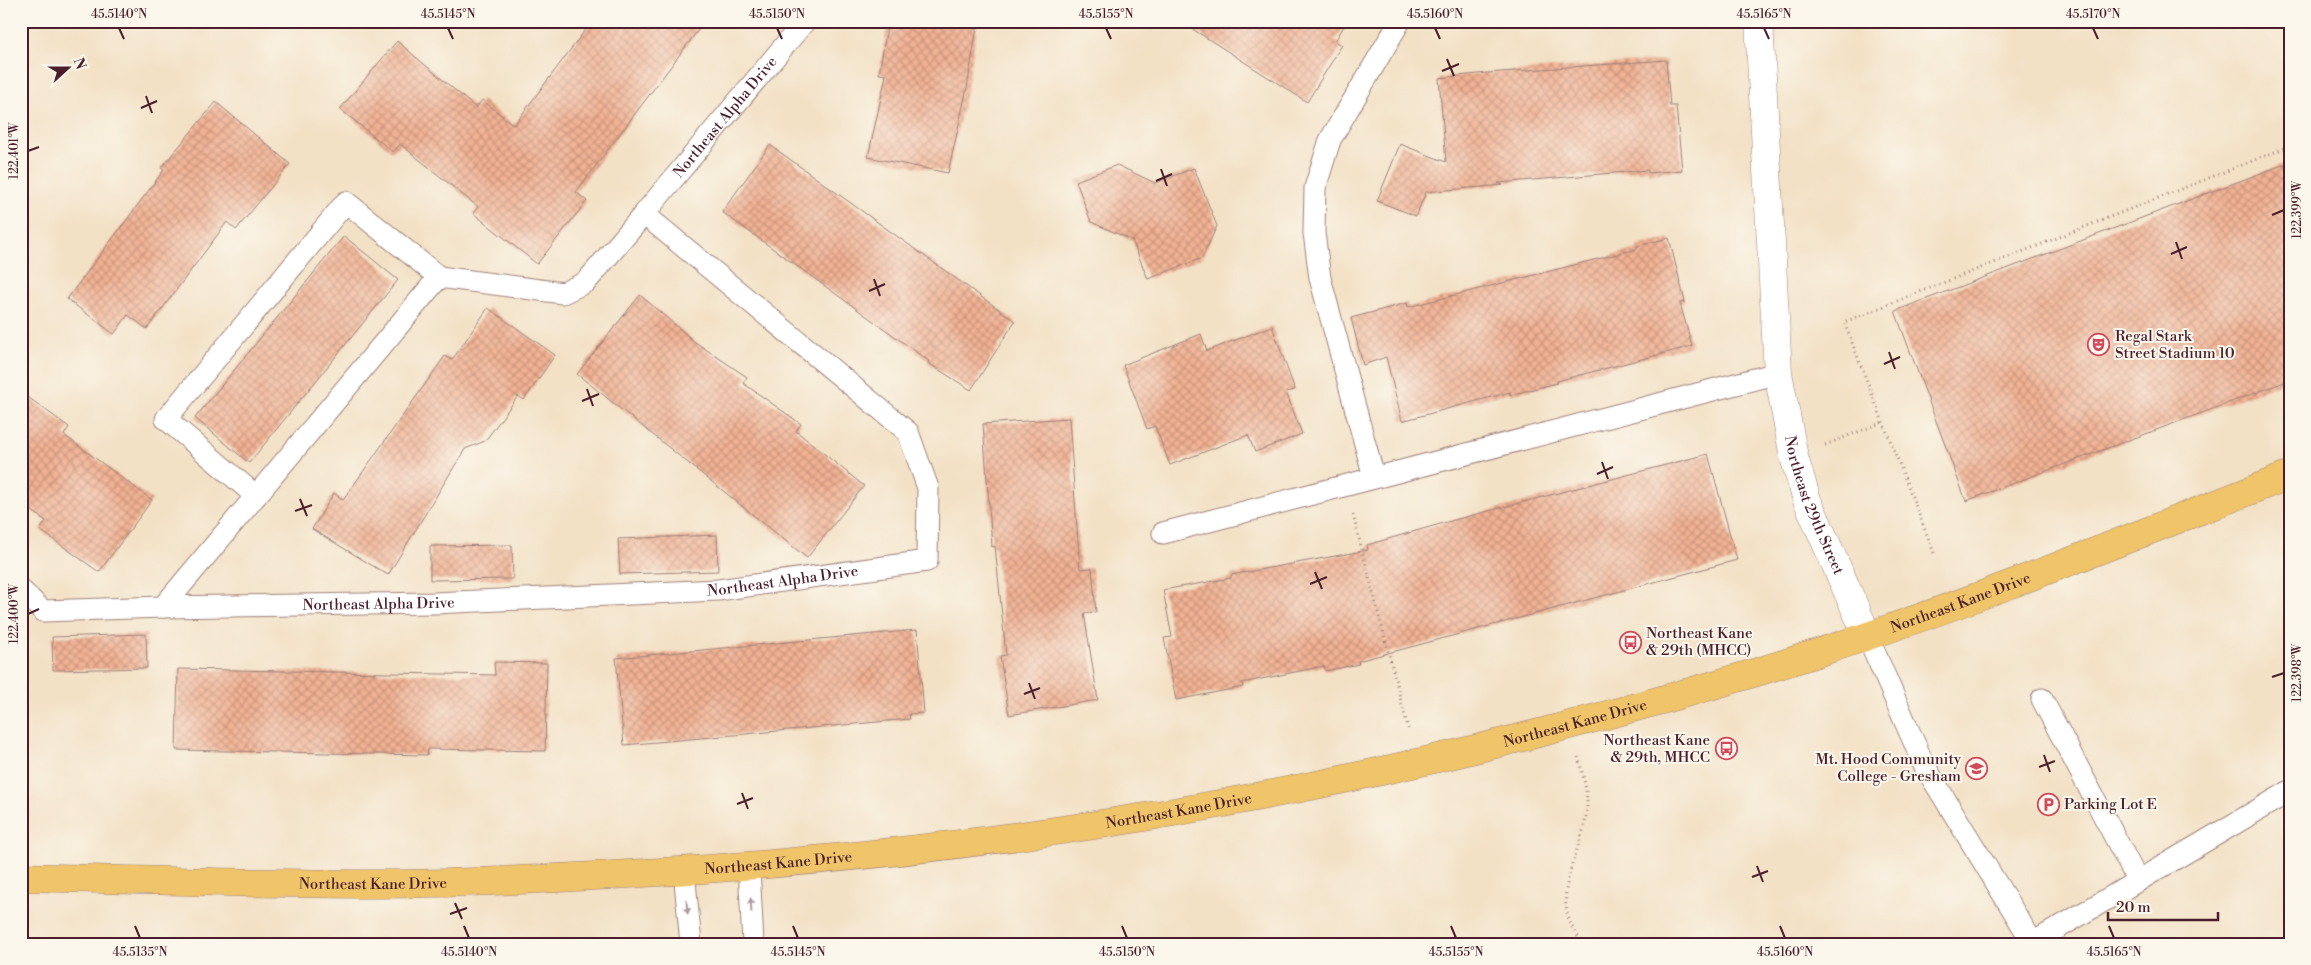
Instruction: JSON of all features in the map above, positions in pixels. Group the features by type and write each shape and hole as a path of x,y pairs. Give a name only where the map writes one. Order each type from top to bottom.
{"main road":[{"name":"Northeast Kane Drive","path":"21,877 374,884 569,878 749,867 994,840 1240,800 1417,762 1570,725 1818,653 2031,576 2290,475"}],"street":[{"name":"Northeast 29th Street","path":"1759,21 1778,373 1794,457 1807,500 1867,636"}],"lane":[{"name":"Northeast Alpha Drive","path":"439,277 563,293 586,282 805,21"},
{"path":"1374,477 1320,278 1314,234 1315,188 1330,140 1400,21"},
{"path":"163,607 256,496 439,277 346,202 166,419 256,496"},
{"name":"Northeast Alpha Drive","path":"21,590 43,612 163,607 434,603 718,590 927,561 928,488 908,432 644,214"},
{"path":"1163,533 1778,373"},
{"name":"Northeast 29th Street","path":"1867,636 1924,765 2032,943"},
{"path":"2042,699 2138,881"},
{"path":"2032,943 2290,791"},
{"path":"749,867 753,944"},
{"path":"684,871 691,944"}],"path":[{"path":"1934,553 1844,322 2290,146"},
{"path":"1794,457 1883,422"},
{"path":"1345,485 1417,762"},
{"path":"1570,725 1588,803 1584,827 1569,877 1565,900 1569,920 1582,944"}],"building":[{"path":"592,21 705,21 576,192 587,201 537,264 473,213 478,207 400,144 393,152 340,109 397,41 476,108 482,100 514,125"},
{"path":"888,21 978,21 967,88 948,173 868,157 886,75 879,74"},
{"path":"1180,21 1347,21 1335,41 1342,45 1307,102"},
{"path":"1666,60 1670,106 1676,106 1682,170 1648,173 1648,170 1498,183 1503,185 1426,192 1416,216 1377,201 1400,144 1446,162 1439,78"},
{"path":"216,102 290,164 236,230 227,222 147,329 128,315 114,334 67,299 164,170 161,168"},
{"path":"770,145 1015,321 971,390 928,363 929,361 722,212"},
{"name":"Regal Stark Street Stadium 10","path":"2290,162 2290,380 1966,501 1895,311"},
{"path":"1117,165 1155,183 1194,168 1217,226 1202,258 1148,279 1132,240 1091,222 1076,181"},
{"path":"344,236 398,280 249,463 195,418"},
{"path":"1669,238 1685,302 1680,303 1692,346 1557,381 1557,383 1510,395 1510,392 1402,421 1386,357 1363,365 1351,318 1407,303 1408,307 1637,249 1637,246"},
{"path":"640,295 695,342 747,377 743,383 801,424 796,431 864,486 807,558 577,374"},
{"path":"488,308 555,355 524,400 518,396 485,441 465,449 388,575 312,529 334,493 343,500 445,356 452,360"},
{"path":"1272,326 1295,390 1286,392 1302,434 1255,452 1248,435 1170,465 1155,426 1147,429 1123,365 1201,334 1207,351"},
{"path":"21,392 69,427 64,435 152,500 99,572 40,530 46,521 21,503"},
{"path":"1069,418 1080,569 1092,568 1096,612 1084,613 1098,700 1009,715 1000,656 1006,655 995,546 992,547 983,424"},
{"path":"1708,454 1737,560 1358,661 1359,664 1325,671 1324,666 1242,683 1243,687 1176,700 1164,638 1172,637 1163,590 1231,578 1231,575 1368,550 1367,545 1454,520"},
{"path":"717,535 718,571 620,574 618,539"},
{"path":"512,545 513,579 430,580 430,546"},
{"path":"917,630 924,713 909,714 910,719 624,745 616,658"},
{"path":"146,634 147,668 53,670 52,637"},
{"path":"494,662 547,663 545,751 428,749 427,755 176,750 178,669 495,675"}],"place":[{"name":"Regal Stark Street Stadium 10","path":"2099,345"},
{"name":"Northeast Kane & 29th (MHCC)","path":"1630,642"},
{"name":"Northeast Kane & 29th, MHCC","path":"1726,749"},
{"name":"Mt. Hood Community College - Gresham","path":"1977,768"},
{"name":"Parking Lot E","path":"2048,804"}]}
